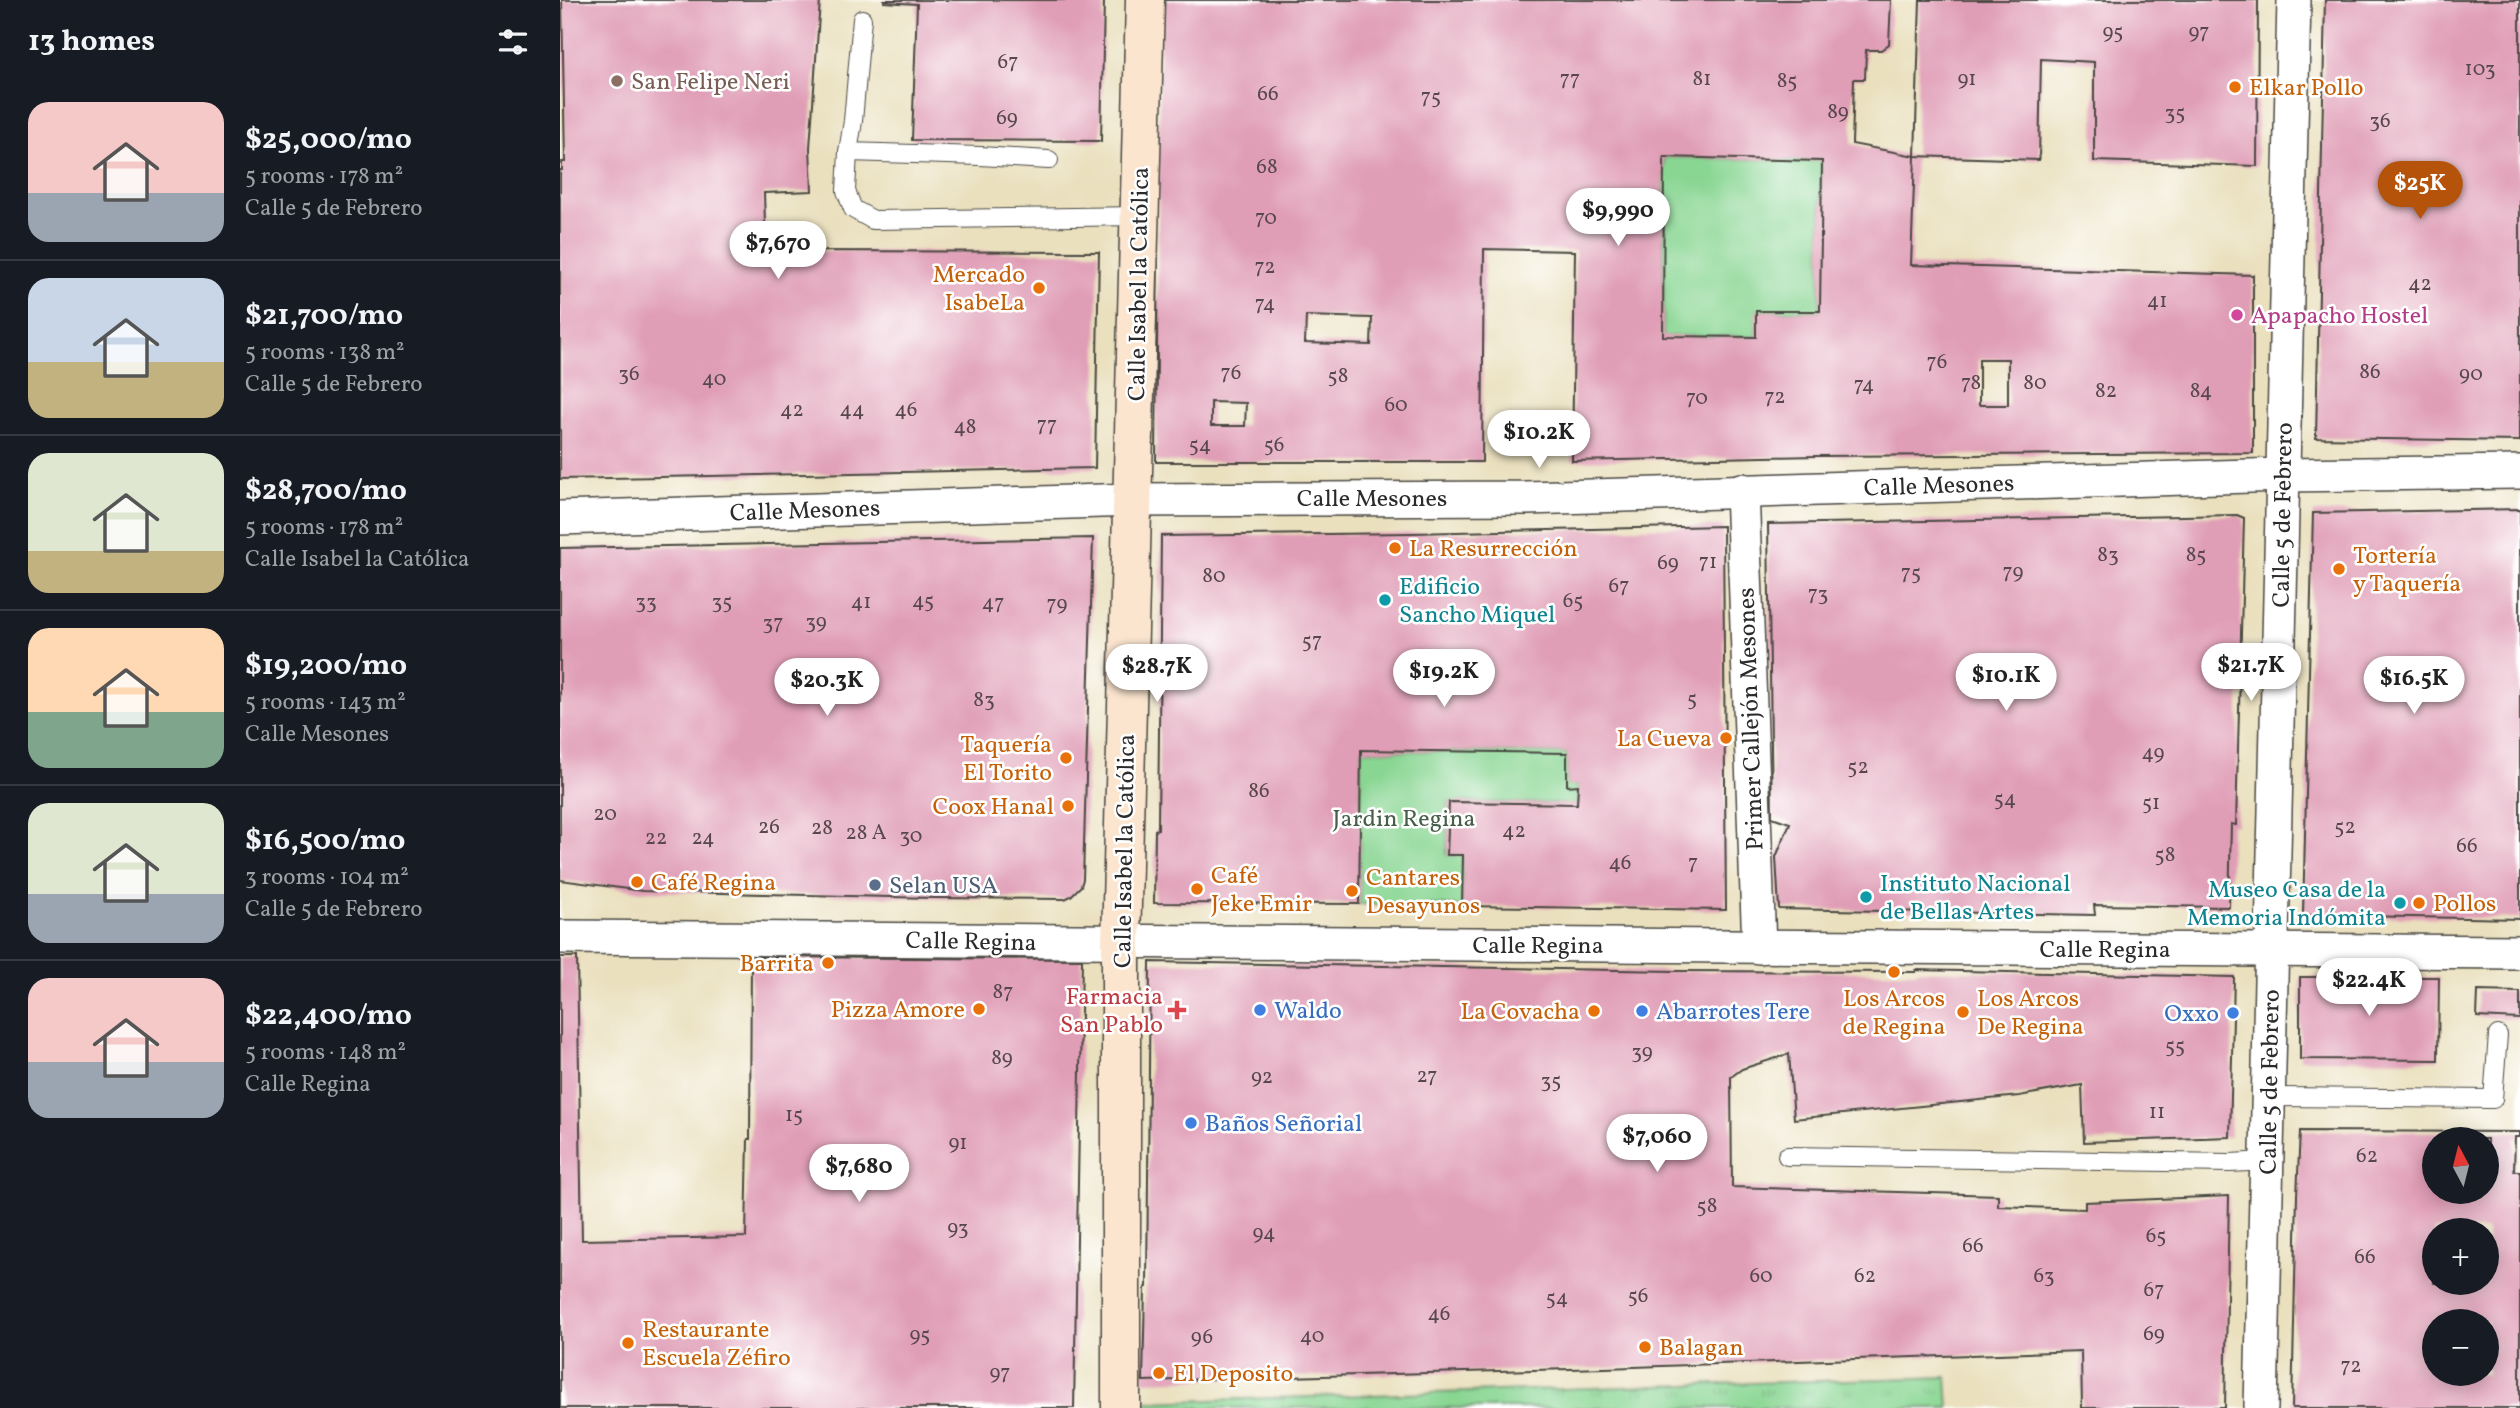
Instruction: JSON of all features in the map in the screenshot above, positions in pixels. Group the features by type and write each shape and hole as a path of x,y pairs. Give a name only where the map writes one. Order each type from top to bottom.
{"street":[{"name":"Calle Isabel la Católica","path":"1121,1408 1121,943 1145,0"},
{"name":"Calle 5 de Febrero","path":"2262,1408 2294,0"},
{"name":"Calle Mesones","path":"560,518 1133,500 1527,498 2283,475 2520,472"},
{"name":"Primer Callejón Mesones","path":"1742,491 1759,947"},
{"name":"Calle Regina","path":"560,912 617,936 1121,943 2520,952"},
{"path":"560,937 617,936"}],"lane":[{"path":"862,19 846,191 853,209 873,220 1140,216"},
{"path":"848,152 1004,156 1049,160"},
{"path":"2269,1097 2493,1099 2498,1035"},
{"path":"1787,1156 2230,1163 2267,1161"}],"green space":[{"path":"1664,157 1822,161 1820,311 1757,311 1756,337 1663,336"},
{"name":"Jardin Regina","path":"1361,750 1567,753 1567,785 1578,785 1577,804 1449,802 1447,855 1463,855 1462,906 1359,904"},
{"path":"1947,1377 1949,1408 1140,1408 1146,1402"}],"building":[{"path":"562,0 820,0 810,148 812,191 764,193 766,255 811,253 810,251 1099,252 1095,468 560,479 560,170 562,162 565,162"},
{"path":"884,0 1104,0 1101,141 912,140 917,4"},
{"path":"1160,0 1891,0 1889,44 1881,50 1866,50 1865,79 1854,79 1852,144 1915,156 1911,265 2253,275 2253,453 1817,456 1572,461 1575,251 1484,249 1482,462 1156,462","holes":["1664,157 1822,161 1820,311 1756,311 1756,337 1663,336","1306,316 1372,318 1371,345 1305,343","1979,359 2008,359 2008,405 1979,405","1211,402 1246,403 1245,426 1211,426"]},
{"path":"1920,0 2258,0 2257,166 2094,161 2094,62 2041,59 2039,160 1915,156"},
{"path":"2325,0 2520,0 2520,441 2316,438"},
{"path":"2520,509 2520,919 2303,915 2313,513"},
{"path":"2237,515 2244,518 2236,825 2231,824 2229,907 2094,905 2095,915 1779,909 1776,857 1790,823 1772,817 1768,524"},
{"path":"1723,526 1726,910 1462,906 1463,855 1447,855 1449,802 1577,804 1578,785 1567,786 1567,753 1361,750 1359,904 1154,903 1155,830 1158,829 1161,536"},
{"path":"1093,538 1083,879 1081,886 1071,896 1065,899 933,898 642,891 560,880 560,548"},
{"path":"560,957 577,957 582,1240 746,1237 750,1139 751,957 1082,959 1074,1408 560,1408"},
{"path":"1150,962 1674,971 1916,970 2234,977 2230,1137 2084,1142 2082,1085 2019,1096 1794,1119 1789,1054 1742,1069 1731,1077 1732,1187 1998,1195 1998,1206 2085,1209 2085,1202 2229,1196 2225,1408 2082,1408 2081,1351 1143,1381 1147,1287"},
{"path":"2300,977 2439,977 2438,1060 2300,1059"},
{"path":"2478,991 2520,992 2520,1019 2477,1017"},
{"path":"2300,1131 2422,1132 2422,1204 2499,1204 2499,1132 2520,1132 2520,1137 2515,1137 2514,1171 2520,1171 2520,1408 2292,1408"}],"place":[{"name":"San Felipe Neri","path":"617,81"},
{"name":"Elkar Pollo","path":"2235,87"},
{"name":"Mercado IsabeLa","path":"1039,288"},
{"name":"Apapacho Hostel","path":"2237,315"},
{"name":"La Resurrección","path":"1395,548"},
{"name":"Tortería y Taquería","path":"2339,569"},
{"name":"Edificio Sancho Miquel","path":"1385,600"},
{"name":"La Cueva","path":"1726,738"},
{"name":"Taquería El Torito","path":"1066,758"},
{"name":"Coox Hanal","path":"1068,806"},
{"name":"Café Regina","path":"637,882"},
{"name":"Selan USA","path":"875,885"},
{"name":"Café Jeke Emir","path":"1197,889"},
{"name":"Cantares Desayunos","path":"1352,891"},
{"name":"Instituto Nacional de Bellas Artes","path":"1866,897"},
{"name":"Museo Casa de la Memoria Indómita","path":"2400,903"},
{"name":"Pollos","path":"2419,903"},
{"name":"Barrita","path":"828,963"},
{"name":"Los Arcos de Regina","path":"1894,972"},
{"name":"Pizza Amore","path":"979,1009"},
{"name":"Farmacia San Pablo","path":"1177,1010"},
{"name":"Waldo","path":"1260,1010"},
{"name":"La Covacha","path":"1594,1011"},
{"name":"Abarrotes Tere","path":"1642,1011"},
{"name":"Los Arcos De Regina","path":"1963,1012"},
{"name":"Oxxo","path":"2233,1013"},
{"name":"Baños Señorial","path":"1191,1123"},
{"name":"Restaurante Escuela Zéfiro","path":"628,1343"},
{"name":"Balagan","path":"1645,1347"},
{"name":"El Deposito","path":"1159,1373"}]}
